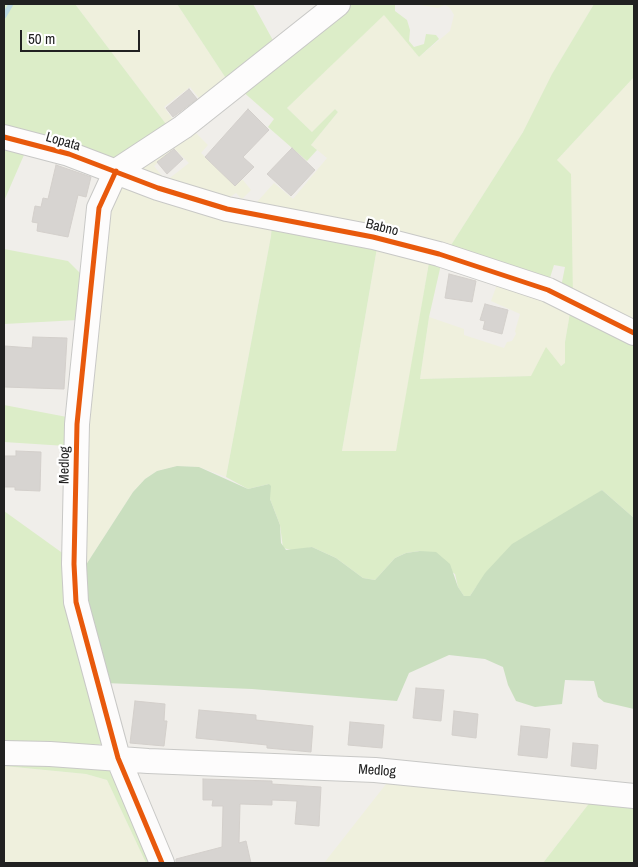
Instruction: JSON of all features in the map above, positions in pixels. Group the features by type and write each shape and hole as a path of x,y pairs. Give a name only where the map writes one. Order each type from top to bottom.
{"street":[{"path":"116,171 183,127 338,4"},
{"name":"Lopata","path":"4,136 70,154 116,171"},
{"name":"Babno","path":"116,171 158,188 227,209 356,233 439,254 548,290 634,333"},
{"name":"Medlog","path":"116,171 99,208 91,279 77,424 74,564 76,602 118,758"},
{"name":"Medlog","path":"4,754 375,770 634,796"},
{"path":"118,758 162,863"}],"green space":[{"path":"4,4 75,4 169,128 118,160 4,132"},
{"path":"75,4 177,4 229,83 203,103 190,87 164,107 176,124 169,128"},
{"path":"177,4 253,4 275,44 229,83"},
{"path":"348,4 400,4 395,5 395,11 407,20 410,30 409,41 414,47 424,44 426,34 436,35 439,39 419,57 384,15 287,108 312,132 335,109 338,112 311,145 317,150 307,161 268,127 274,119 241,90"},
{"path":"414,4 594,4 552,74 523,132 446,253 257,212 257,202 274,183 293,199 327,158 311,145 338,112 335,109 312,132 287,108 384,14 419,57 450,31 454,15 450,8 445,5 438,8"},
{"path":"594,4 634,4 634,77 557,160 571,174 573,300 561,287 565,267 554,265 548,284 446,253 523,132 552,74"},
{"path":"634,77 634,330 573,300 557,160"},
{"path":"193,130 208,145 201,153 232,182 243,180 251,190 242,199 236,193 227,199 141,177 140,164","holes":["174,148 189,163 166,181 154,166"]},
{"path":"4,143 27,148 4,201"},
{"path":"117,185 272,224 271,236 226,477 199,467 177,466 157,471 145,479 133,492 82,571 93,316 104,216"},
{"path":"272,224 378,242 342,451 396,451 430,257 442,260 429,317 420,379 531,376 546,347 561,366 565,363 565,342 571,307 634,339 634,518 602,490 476,587 470,596 464,596 458,587 455,574 420,551 406,553 395,558 375,580 363,578 336,558 312,547 296,551 283,548 280,525 270,499 269,484 248,489 226,477"},
{"path":"378,242 430,257 403,415 396,451 342,451"},
{"path":"4,249 68,261 85,278 78,320 4,324"},
{"path":"499,279 571,307 565,342 565,364 531,376 420,379 429,317 464,329 464,335 504,348 507,342 512,341 516,334 515,331 520,314 491,301"},
{"path":"4,405 67,417 66,446 4,442"},
{"path":"177,466 199,467 248,489 269,484 271,486 270,499 280,525 281,543 286,550 312,547 336,558 363,578 375,580 395,558 406,553 420,551 436,552 450,564 458,587 464,596 470,596 485,573 512,544 602,490 634,518 634,709 604,702 598,697 594,681 565,680 562,704 535,707 516,701 508,685 503,667 485,659 449,655 409,673 397,701 252,689 105,683 82,610 82,571 133,492 145,479 157,471"},
{"path":"4,511 68,557 107,736 102,744 67,748 4,746"},
{"path":"4,762 106,767 116,774 155,863 146,863 107,780 86,774 4,766"},
{"path":"4,766 86,774 107,780 146,863 4,863"},
{"path":"390,779 594,797 543,863 324,863"},
{"path":"594,797 634,800 634,863 543,863"}],"building":[{"path":"189,89 197,99 173,117 166,108"},
{"path":"248,109 269,130 243,157 254,167 235,186 205,157"},
{"path":"292,148 315,170 291,196 267,174"},
{"path":"174,149 183,159 167,174 157,162"},
{"path":"56,165 91,177 86,197 78,195 68,237 37,231 38,223 32,222 35,206 41,207 43,198 48,199"},
{"path":"449,274 476,281 472,302 445,298"},
{"path":"485,304 508,310 502,334 483,329 485,321 480,320"},
{"path":"33,337 67,338 64,389 4,387 5,346 32,348"},
{"path":"16,451 41,452 40,491 15,490 15,487 4,487 4,456 16,456"},
{"path":"416,688 444,690 441,721 413,718"},
{"path":"135,701 165,704 164,721 167,721 164,746 130,743"},
{"path":"199,710 256,715 256,720 313,726 311,752 267,748 267,745 196,738"},
{"path":"454,711 478,714 476,738 452,735"},
{"path":"350,722 384,725 382,748 348,745"},
{"path":"521,726 550,729 547,758 518,755"},
{"path":"573,743 598,745 596,769 571,766"},
{"path":"203,779 272,781 272,784 321,787 319,826 295,824 297,801 272,800 272,805 240,804 239,843 246,841 251,863 176,863 176,859 222,847 223,806 212,806 213,800 203,800"}],"waterway":[{"path":"4,16 11,4"}],"cycle path":[{"path":"4,137 69,154 158,188 227,209 373,237 439,254 548,290 634,333"},
{"path":"116,171 99,208 77,424 74,564 76,602 118,758 162,863"}]}
